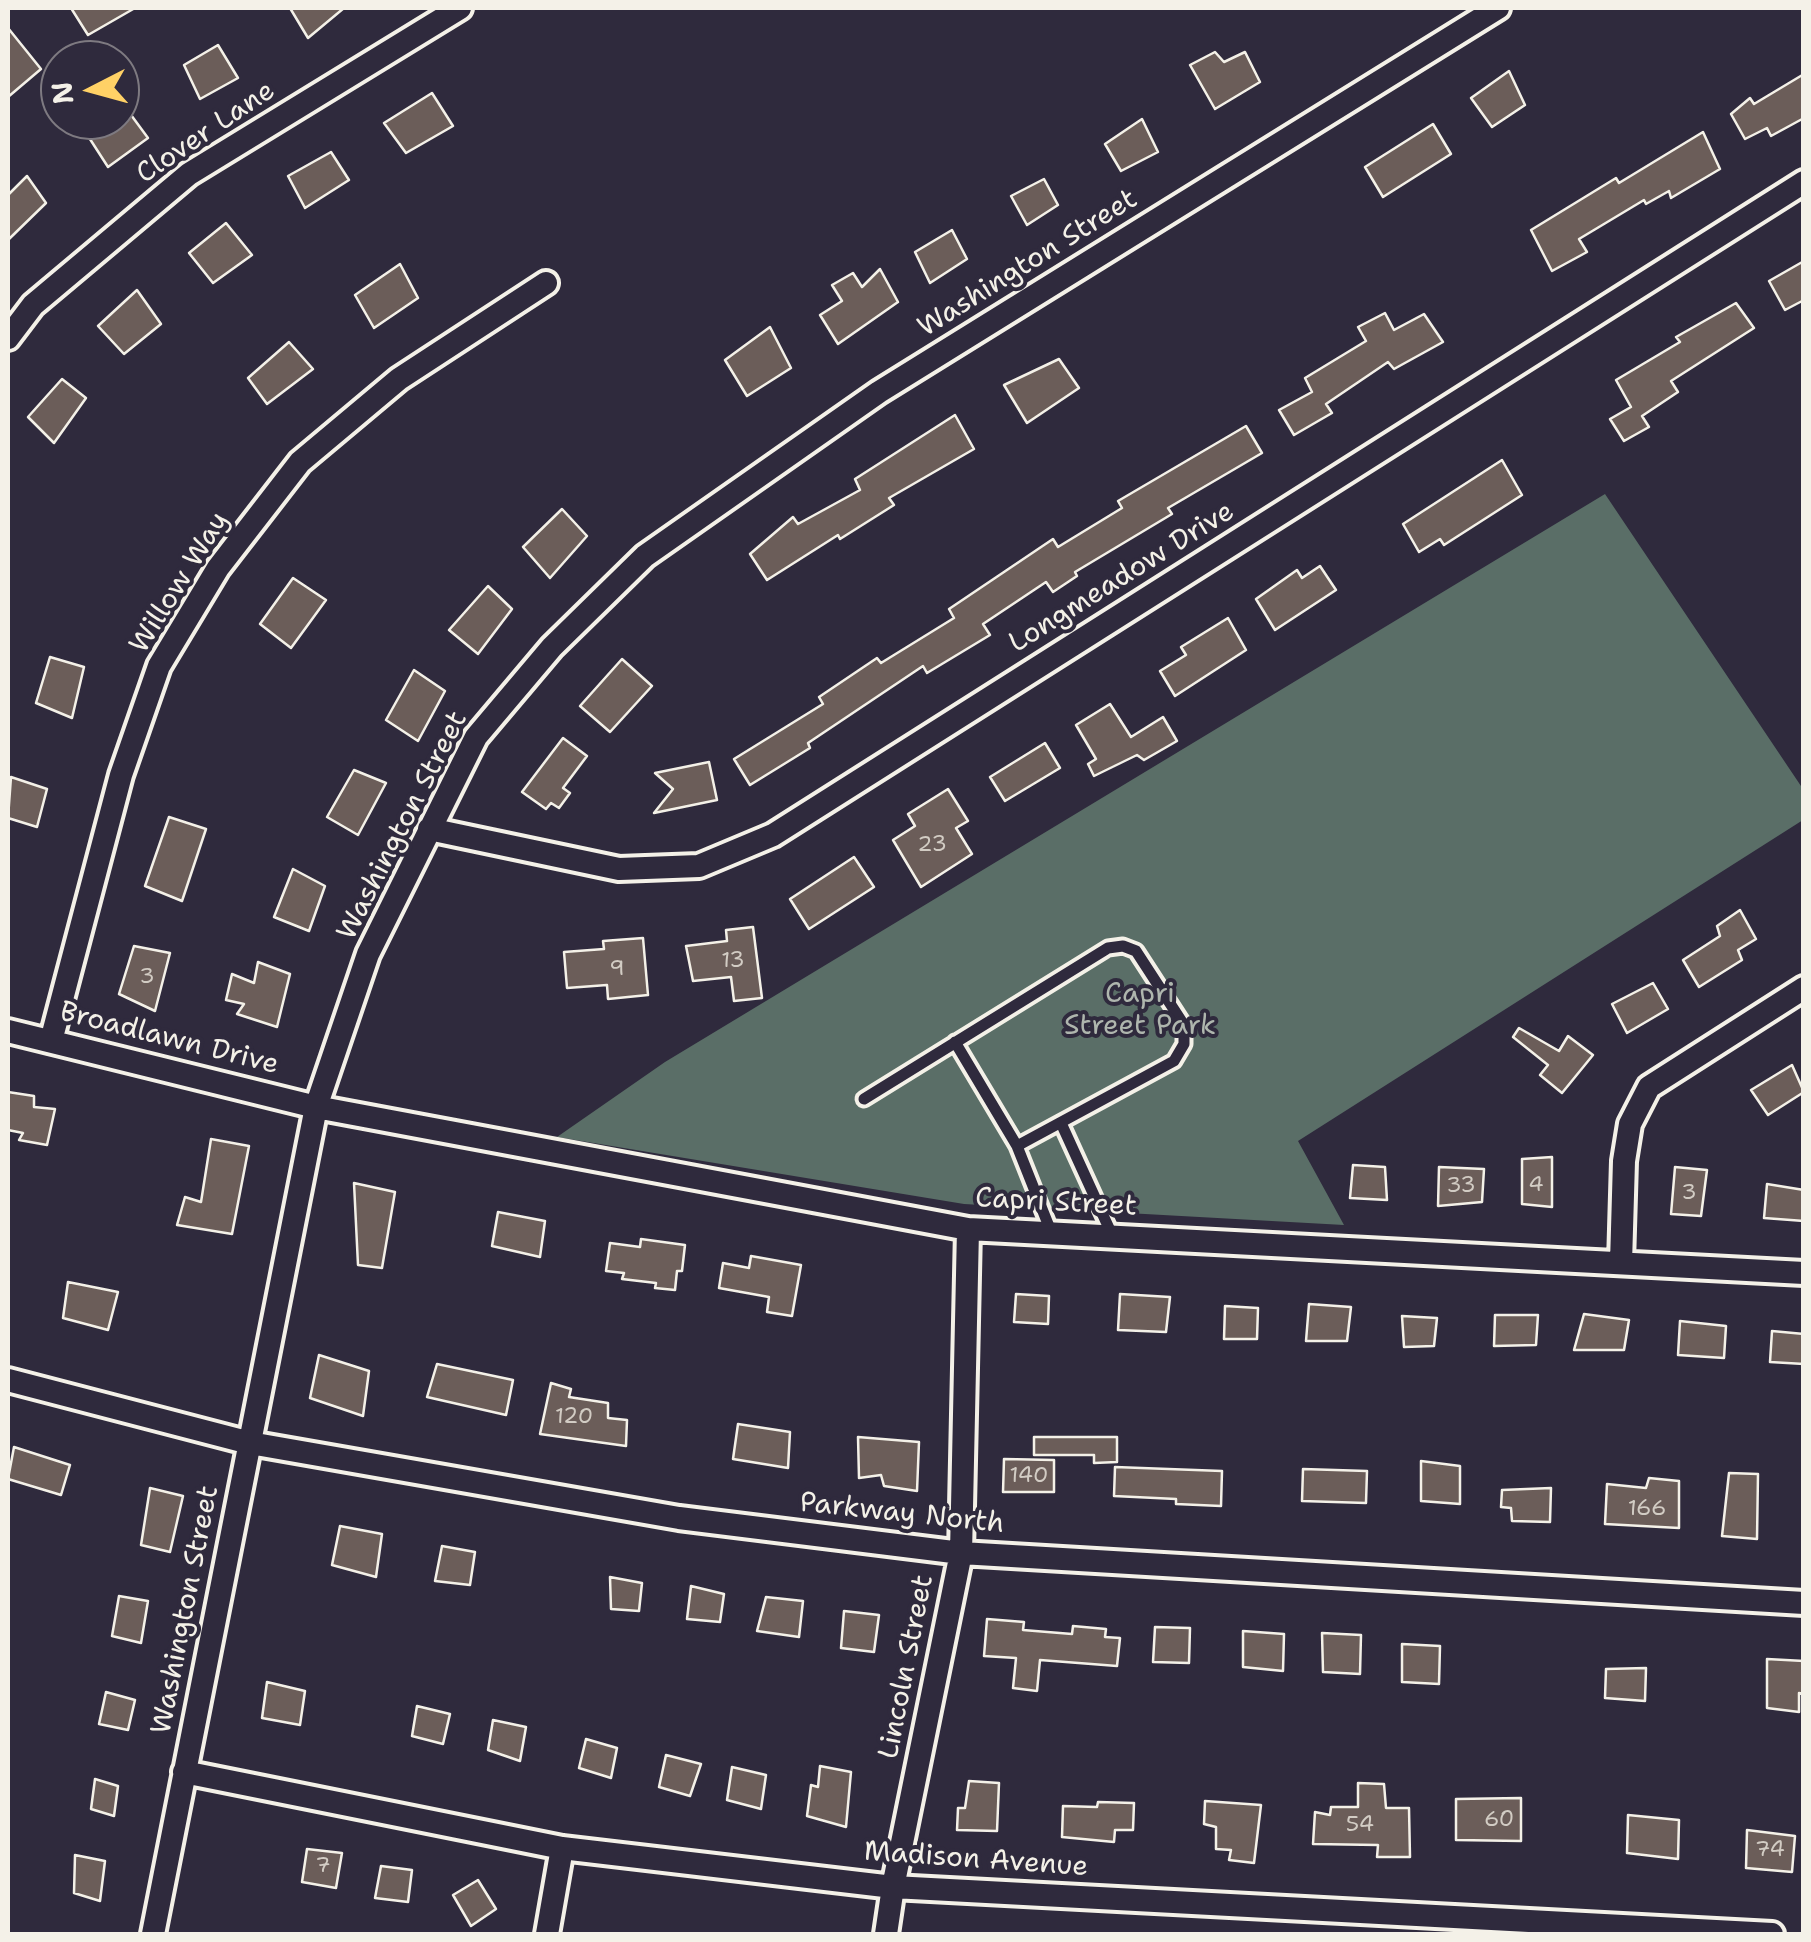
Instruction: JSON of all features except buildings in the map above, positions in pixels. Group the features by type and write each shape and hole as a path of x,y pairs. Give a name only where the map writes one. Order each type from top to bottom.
{"street":[{"name":"Clover Lane","path":"8,338 33,306 189,174 460,8"},
{"name":"Washington Street","path":"153,1934 316,1106 368,954 476,736 552,647 645,556 879,392 1498,8"},
{"name":"Longmeadow Drive","path":"428,829 619,868 699,866 772,835 1804,182"},
{"name":"Willow Way","path":"51,1041 121,775 159,666 218,568 300,462 399,379 546,284"},
{"path":"1621,1263 1624,1161 1630,1124 1649,1087 1804,988"},
{"name":"Broadlawn Drive","path":"8,1031 316,1106"},
{"name":"Capri Street","path":"316,1106 968,1230 1804,1273"},
{"name":"Lincoln Street","path":"886,1934 960,1553 968,1230"},
{"name":"Parkway North","path":"8,1380 250,1443 678,1518 960,1553 1804,1603"},
{"name":"Madison Avenue","path":"184,1772 562,1848 893,1887 1772,1934"},
{"path":"547,1934 562,1848"}],"lane":[{"path":"864,1098 1108,948 1123,946 1136,951 1184,1025 1184,1044 1174,1060 1017,1146"},
{"path":"955,1042 1017,1146 1052,1234"},
{"path":"1061,1123 1113,1237"}],"green space":[{"name":"Capri Street Park","path":"1605,494 1803,789 1803,820 1298,1141 1344,1225 964,1204 557,1137 665,1062"}]}
